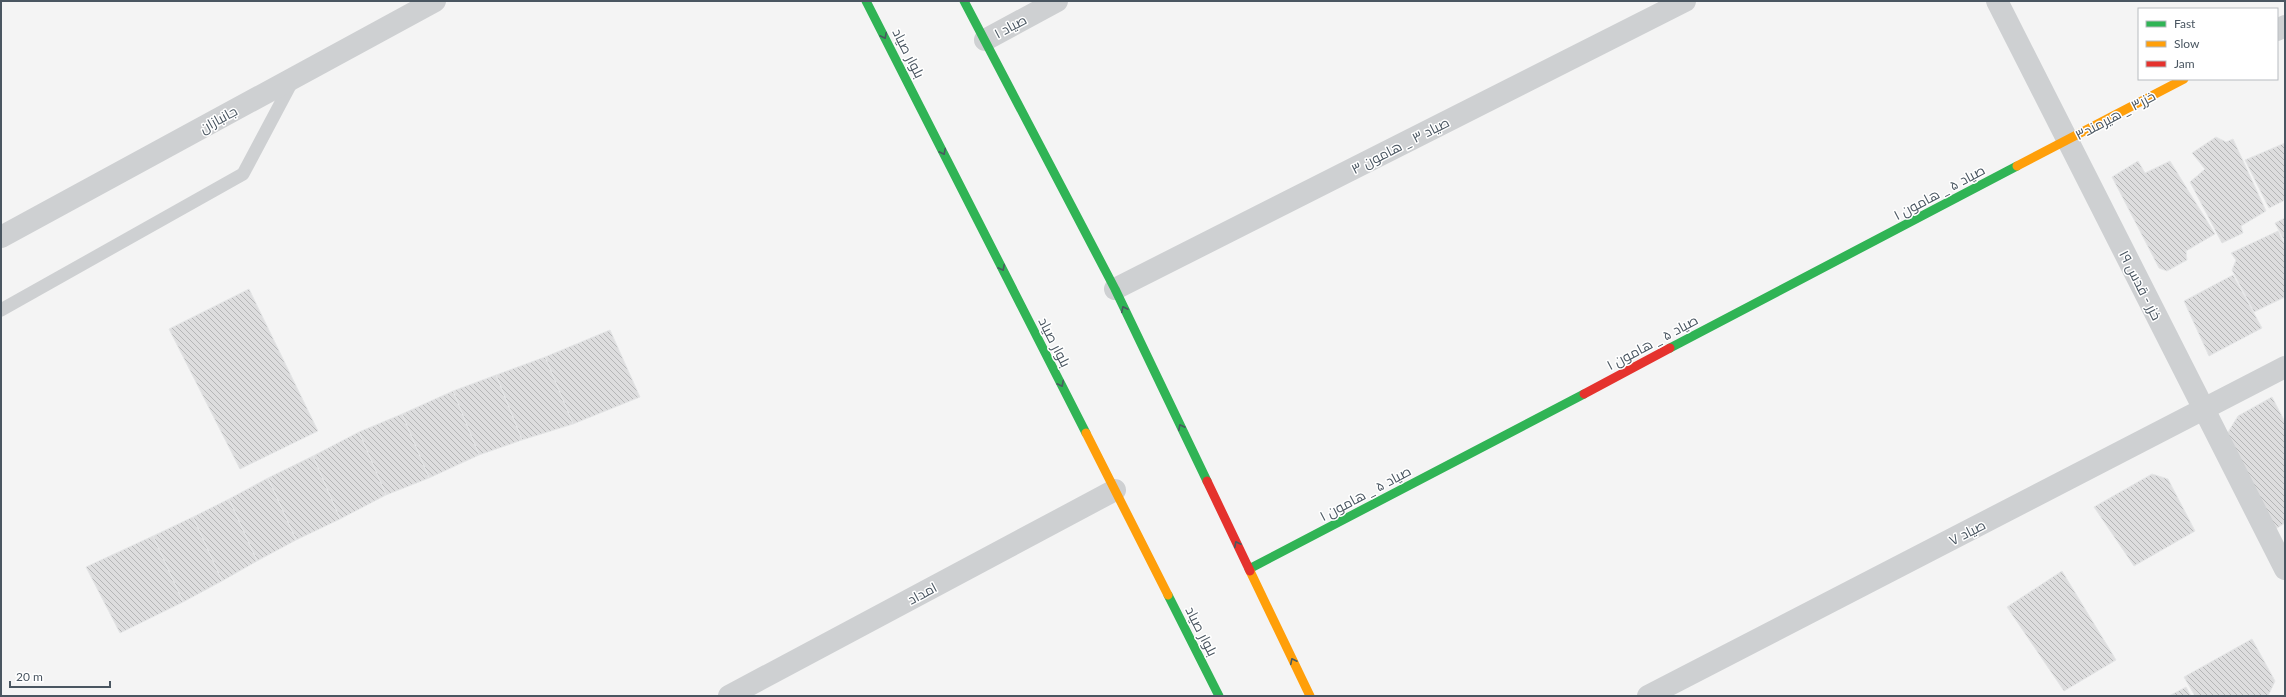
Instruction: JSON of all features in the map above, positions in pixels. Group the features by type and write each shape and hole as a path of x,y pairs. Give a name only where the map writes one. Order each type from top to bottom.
{"main road":[{"name":"بلوار صیاد","path":"866,1 1219,696"},
{"path":"964,1 1114,289 1310,696"},
{"name":"خزر۳ _ هیرمند۳","path":"2068,140 2182,80"},
{"name":"صیاد ۵ _ هامون ۱","path":"1249,569 2068,140"}],"street":[{"name":"جانبازان","path":"1,237 434,1"},
{"name":"صیاد ۱","path":"985,40 1057,1"},
{"name":"صیاد ۳ _ هامون ۳","path":"1114,289 1685,1"},
{"name":"خزر - قدس ۱۹","path":"1997,1 2285,569"},
{"name":"صیاد ۷","path":"1648,696 2205,410 2285,367"},
{"name":"امداد","path":"729,696 1115,490"}],"lane":[{"path":"1,310 243,174 295,77"}],"building":[{"path":"2216,137 2226,142 2233,139 2266,211 2241,226 2243,233 2222,243 2190,182 2205,169 2192,153"},
{"path":"2285,143 2285,200 2269,208 2245,160"},
{"path":"2138,161 2145,173 2170,161 2215,234 2186,251 2187,260 2167,271 2159,268 2112,177"},
{"path":"2285,218 2285,242 2275,223"},
{"path":"2278,231 2285,245 2285,297 2254,312 2232,270 2236,260 2231,253"},
{"path":"2233,275 2262,328 2209,356 2184,301"},
{"path":"249,289 318,431 240,469 169,329"},
{"path":"610,330 640,397 573,424 545,357"},
{"path":"545,357 573,424 522,440 496,375"},
{"path":"496,375 522,440 479,455 453,391"},
{"path":"453,391 479,455 429,478 402,414"},
{"path":"2272,397 2285,422 2285,523 2269,533 2222,442 2238,416"},
{"path":"402,414 429,478 386,495 359,432"},
{"path":"359,432 386,495 340,519 313,456"},
{"path":"313,456 340,519 296,540 268,478"},
{"path":"2152,474 2168,479 2195,531 2134,566 2094,507"},
{"path":"268,478 296,540 257,561 229,499"},
{"path":"229,499 257,561 222,581 193,517"},
{"path":"193,517 222,581 183,602 153,536"},
{"path":"153,536 183,602 120,633 86,567"},
{"path":"2062,571 2116,660 2064,691 2007,607"},
{"path":"2252,639 2275,681 2268,696 2195,696 2184,677"},
{"path":"2186,687 2191,696 2169,696"}],"traffic: fast":[{"path":"866,1 1086,433"},
{"path":"964,1 1115,289 1207,481"},
{"path":"1670,348 2017,166"},
{"path":"1249,569 1584,394"},
{"path":"1168,595 1219,696"}],"traffic: slow":[{"path":"2017,166 2182,80"},
{"path":"1086,433 1168,595"},
{"path":"1250,571 1310,696"}],"traffic: jam":[{"path":"1584,394 1670,348"},
{"path":"1207,481 1250,571"}]}
